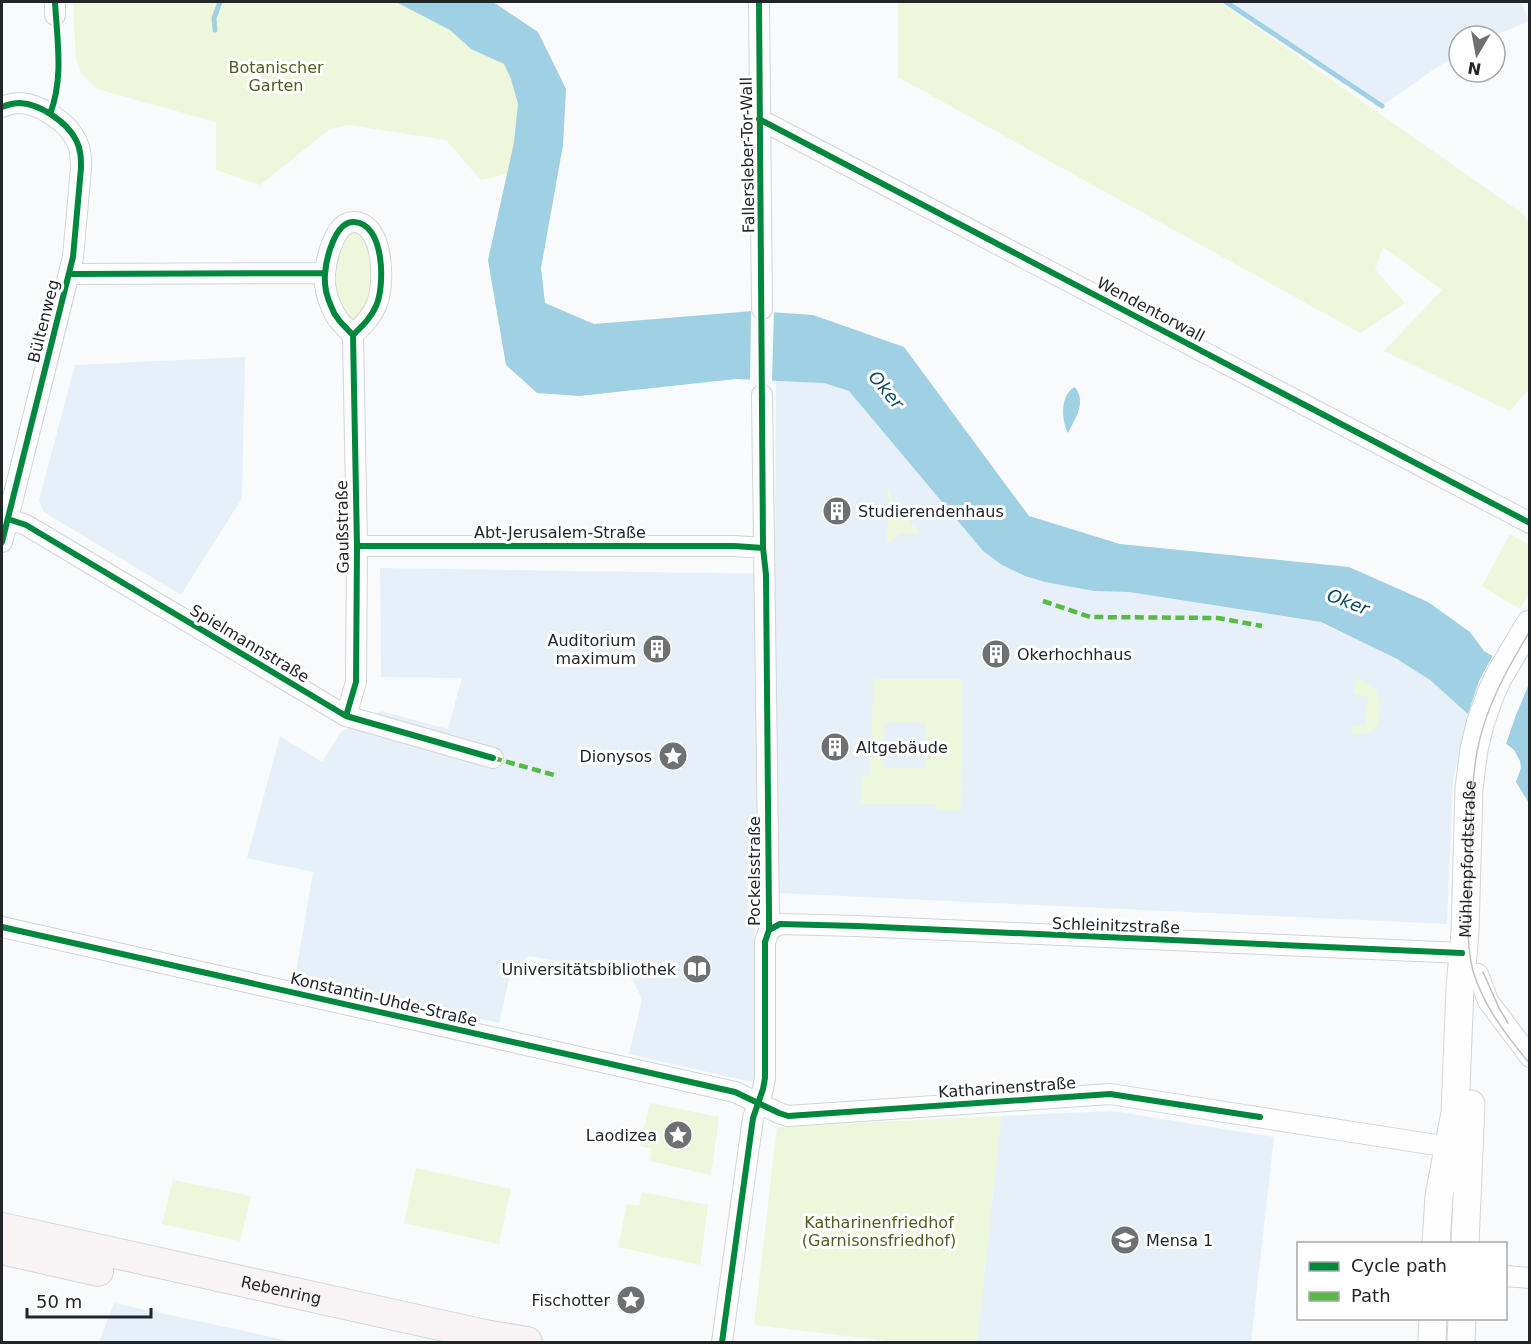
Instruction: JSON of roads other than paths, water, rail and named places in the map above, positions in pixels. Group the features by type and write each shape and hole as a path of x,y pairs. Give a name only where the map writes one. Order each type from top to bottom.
{"main road":[{"name":"Mühlenpfordtstraße","path":"1466,1242 1472,1058 1470,963 1465,932 1469,788 1474,750 1487,729 1491,693 1520,660 1530,624"},
{"name":"Mühlenpfordtstraße","path":"1436,1242 1439,1196 1455,1113 1470,963"},
{"name":"Rebenring","path":"2,1228 485,1335 527,1342"},
{"name":"Rebenring","path":"2,1249 424,1342"},
{"path":"1432,1342 1433,1320"},
{"path":"1461,1342 1462,1320"}],"street":[{"name":"Fallersleber-Tor-Wall","path":"759,2 762,309"},
{"name":"Bültenweg","path":"2,107 17,103 29,104 50,114 66,126 76,140 81,153 73,257 2,542"},
{"name":"Wendentorwall","path":"759,119 1530,523"},
{"path":"351,222 357,222 368,229 373,236 380,258 381,294 370,318 353,335 343,326 330,305 325,273 332,244 340,229 351,222"},
{"path":"69,274 325,273"},
{"name":"Gaußstraße","path":"346,716 356,682 357,546 353,335"},
{"name":"Pockelsstraße","path":"722,1342 753,1118 765,1078 765,942 769,930 762,395"},
{"name":"Spielmannstraße","path":"8,519 26,525 346,716 493,758"},
{"name":"Abt-Jerusalem-Straße","path":"357,546 734,546 763,548"},
{"name":"Schleinitzstraße","path":"769,930 780,924 856,926 1470,963"},
{"name":"Konstantin-Uhde-Straße","path":"2,927 735,1092 758,1104"},
{"path":"1470,963 1488,1001 1530,1058"},
{"name":"Katharinenstraße","path":"758,1104 788,1116 1110,1094 1449,1147"},
{"path":"1507,1276 1530,1278"}],"water":[{"name":"Oker","path":"396,2 493,2 538,32 566,89 563,145 541,268 545,303 594,324 753,311 813,315 904,347 1029,516 1120,544 1349,567 1428,602 1470,632 1484,651 1529,678 1529,803 1516,782 1521,768 1514,750 1430,680 1397,659 1321,622 1129,592 1094,591 1045,582 1002,565 983,551 849,391 824,383 736,379 579,396 537,393 506,365 488,260 514,142 518,104 511,79 504,64 471,49 450,30"},
{"path":"1075,387 1080,405 1068,433 1063,415 1064,401 1070,390"}],"waterway":[{"path":"215,30 214,18 220,2"},
{"path":"1226,2 1382,106"}],"tram line":[{"path":"1530,631 1491,704 1477,752 1472,798 1468,923 1473,971 1483,997 1530,1064"},
{"path":"1483,972 1508,1023"}],"place":[{"name":"Studierendenhaus","path":"837,511"},
{"name":"Auditorium maximum","path":"657,649"},
{"name":"Okerhochhaus","path":"996,654"},
{"name":"Altgebäude","path":"835,747"},
{"name":"Dionysos","path":"673,756"},
{"name":"Universitätsbibliothek","path":"697,969"},
{"name":"Laodizea","path":"678,1135"},
{"name":"Mensa 1","path":"1125,1240"},
{"name":"Fischotter","path":"631,1300"}],"park label":[{"name":"Botanischer Garten","path":"276,76"},
{"name":"Katharinenfriedhof (Garnisonsfriedhof)","path":"879,1231"}]}
